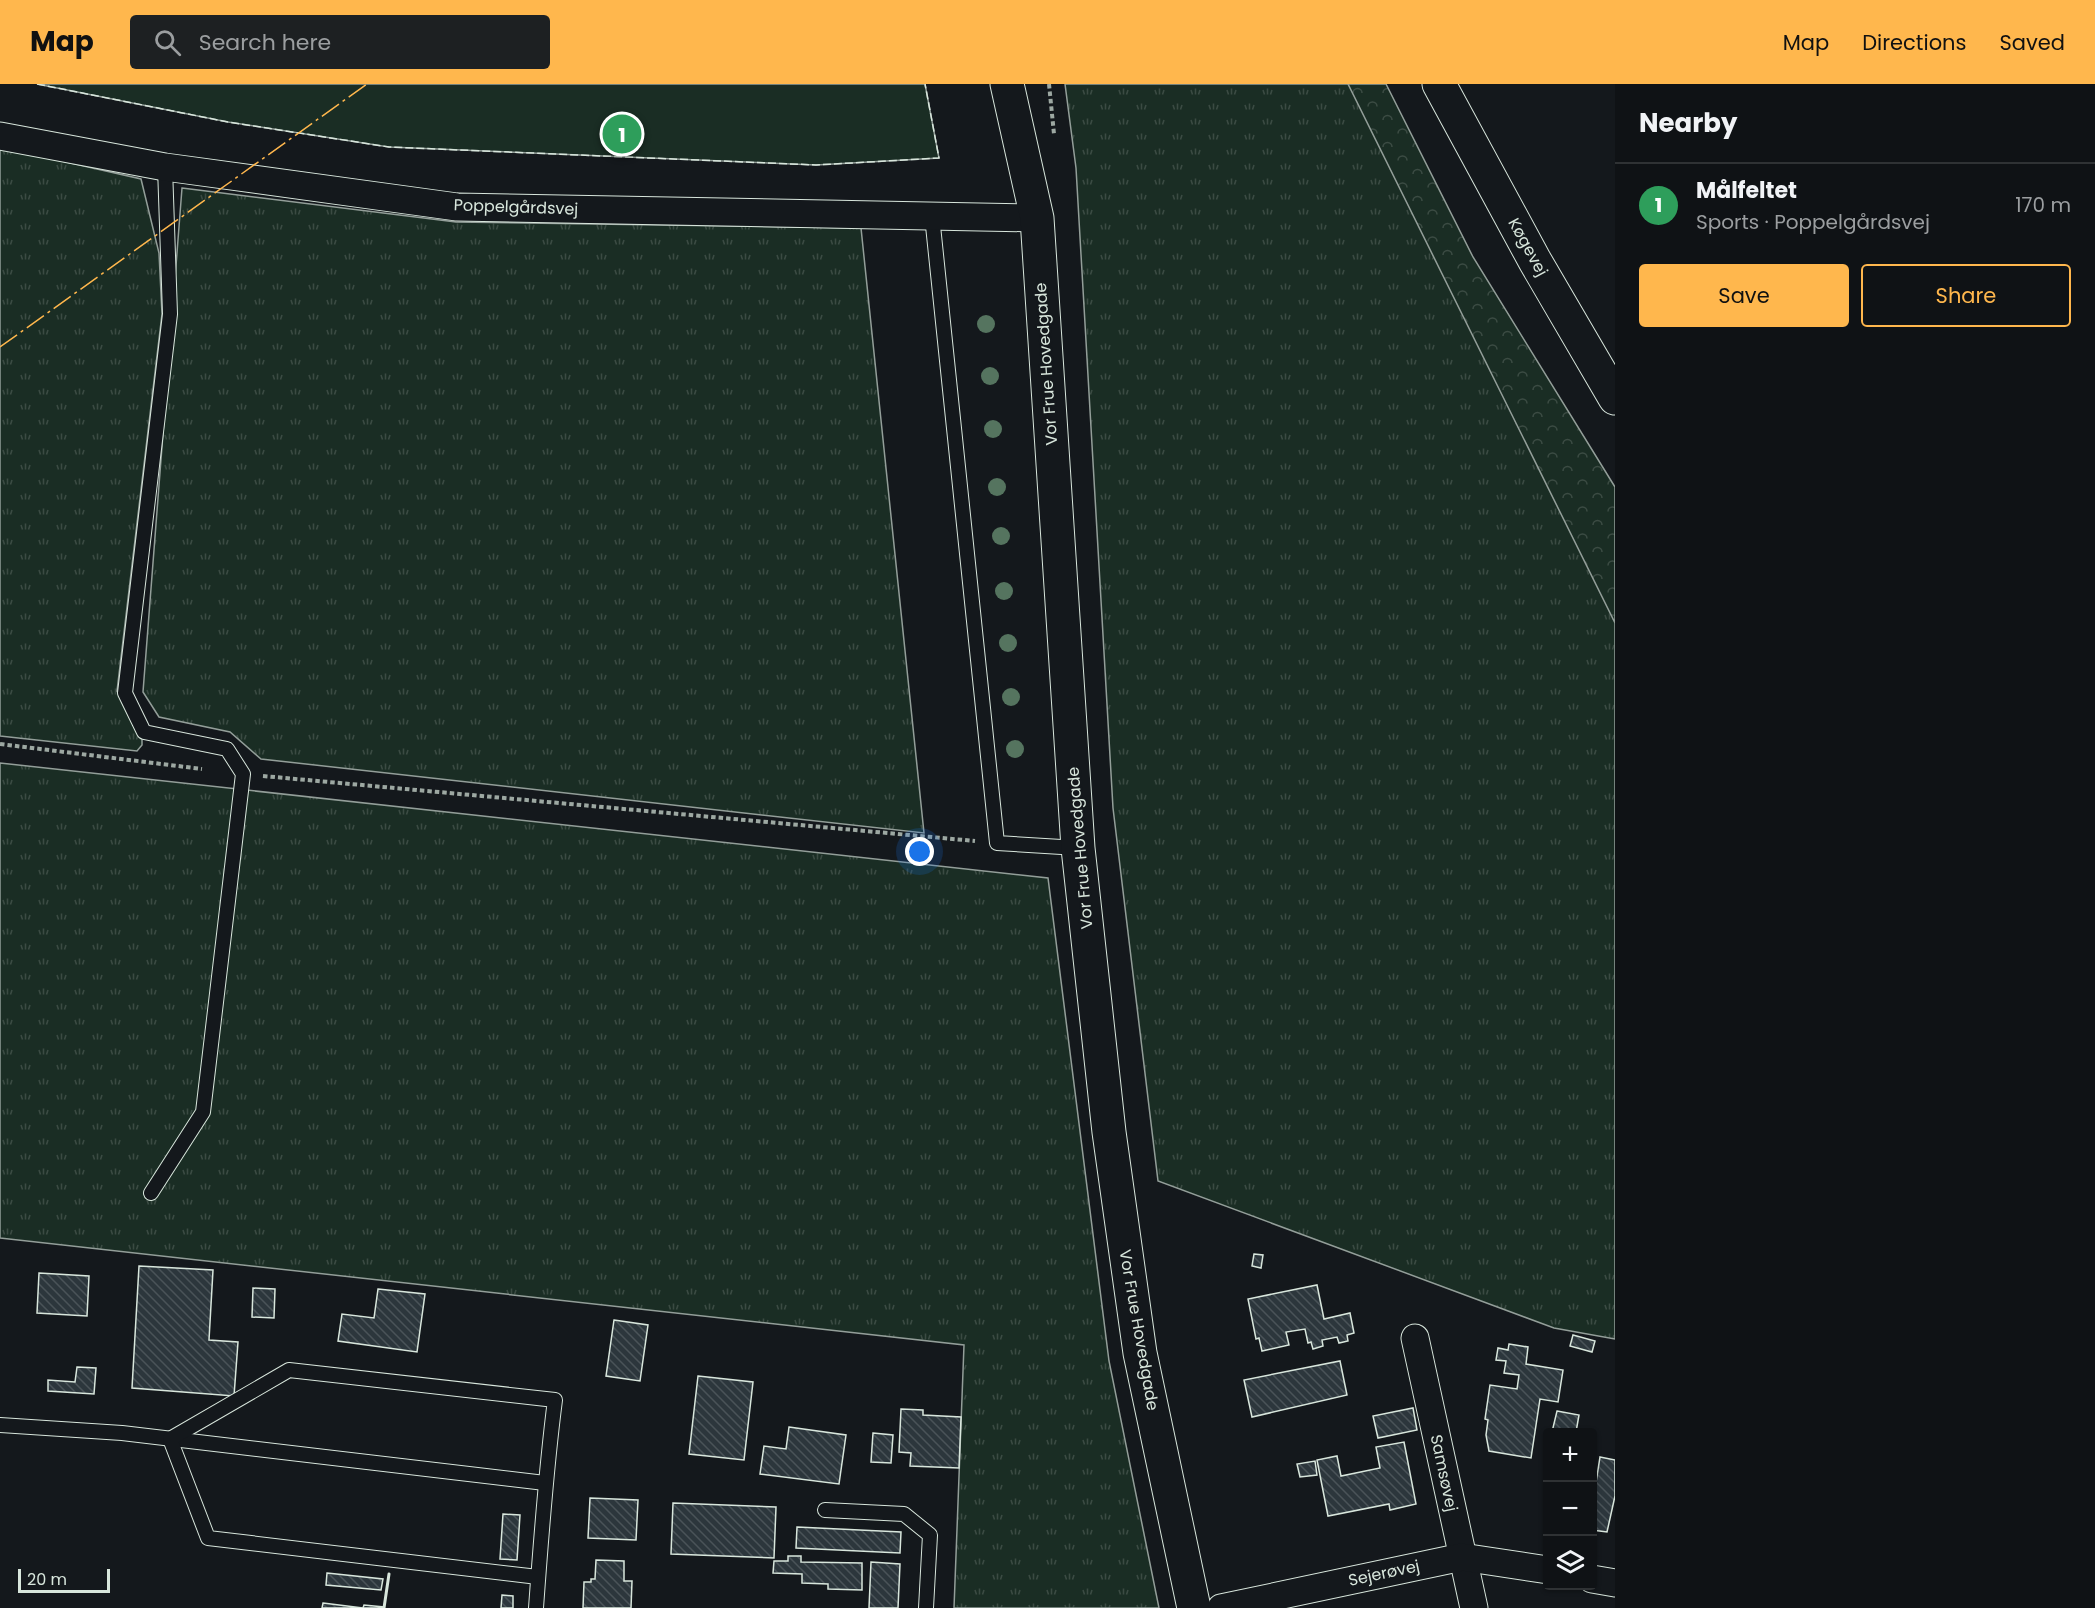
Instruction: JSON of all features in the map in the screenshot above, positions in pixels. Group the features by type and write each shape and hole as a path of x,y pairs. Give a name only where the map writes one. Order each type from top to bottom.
{"street":[{"name":"Vor Frue Hovedgade","path":"1007,84 1037,218 1078,848 1109,1132 1140,1353 1194,1608"},
{"name":"Køgevej","path":"1442,87 1535,261 1615,398"},
{"name":"Poppelgårdsvej","path":"0,136 165,167 457,207 1037,218"},
{"name":"Samsøvej","path":"1415,1338 1474,1608"},
{"name":"Sejerøvej","path":"1221,1608 1462,1557 1543,1569"},
{"path":"1597,1579 1615,1583"}],"lane":[{"path":"151,1193 203,1112 243,774 227,749 144,732 125,693 170,314 165,167"},
{"path":"932,216 997,843 1078,848"},
{"path":"170,1439 289,1370 555,1400 545,1483 536,1608"},
{"path":"0,1425 122,1433 545,1483"},
{"path":"170,1439 208,1538 538,1577"},
{"path":"825,1510 904,1514 930,1535 926,1608"}],"path":[{"path":"0,744 243,774 997,843"}],"green space":[{"path":"37,84 925,84 939,158 816,165 389,147 228,122"},
{"path":"1065,84 1350,84 1615,614 1615,1339 1554,1328 1158,1181 1113,808 1076,168"},
{"path":"1348,84 1386,84 1473,257 1615,487 1615,623"},
{"path":"0,147 141,179 159,253 162,314 117,691 142,739 142,745 137,751 0,736"},
{"path":"182,188 456,222 861,228 924,833 261,759 230,732 159,717 143,692"},
{"path":"0,763 1048,878 1109,1361 1159,1608 954,1608 964,1345 0,1238"}],"building":[{"path":"1254,1254 1263,1255 1261,1268 1252,1266"},
{"path":"139,1266 213,1270 209,1340 238,1342 234,1396 132,1388"},
{"path":"39,1273 89,1276 87,1316 37,1313"},
{"path":"1317,1285 1324,1319 1350,1313 1354,1333 1347,1335 1348,1341 1339,1343 1337,1337 1322,1340 1323,1346 1313,1349 1311,1342 1308,1343 1305,1329 1286,1332 1289,1345 1262,1351 1259,1338 1256,1339 1248,1299"},
{"path":"253,1288 275,1289 274,1318 252,1317"},
{"path":"378,1289 425,1294 417,1352 338,1341 342,1314 374,1318"},
{"path":"614,1320 648,1325 640,1381 606,1376"},
{"path":"1573,1335 1595,1341 1592,1352 1570,1346"},
{"path":"1509,1344 1528,1347 1526,1364 1563,1370 1558,1402 1540,1399 1531,1458 1489,1451 1486,1435 1488,1420 1485,1419 1490,1385 1517,1389 1519,1375 1504,1373 1506,1361 1496,1360 1498,1348 1508,1350"},
{"path":"1340,1361 1347,1395 1252,1417 1244,1380"},
{"path":"77,1367 96,1368 94,1394 48,1391 48,1380 75,1382"},
{"path":"698,1376 753,1382 744,1460 689,1454"},
{"path":"1413,1408 1417,1430 1378,1438 1373,1416"},
{"path":"901,1409 923,1410 923,1415 961,1417 959,1468 910,1466 911,1453 899,1452"},
{"path":"1557,1411 1579,1415 1577,1428 1553,1428"},
{"path":"789,1427 846,1435 839,1484 760,1474 764,1446 786,1449"},
{"path":"873,1433 893,1435 891,1463 871,1462"},
{"path":"1404,1442 1416,1504 1390,1510 1389,1504 1328,1516 1317,1460 1337,1456 1341,1476 1380,1468 1376,1447"},
{"path":"1600,1457 1615,1460 1615,1496 1607,1532 1597,1531 1597,1476"},
{"path":"1315,1461 1317,1475 1300,1477 1297,1464"},
{"path":"590,1498 638,1500 636,1540 588,1538"},
{"path":"673,1503 776,1507 774,1558 671,1554"},
{"path":"503,1514 520,1515 517,1560 500,1559"},
{"path":"797,1527 901,1532 900,1553 796,1548"},
{"path":"788,1556 801,1556 801,1562 862,1563 862,1590 828,1589 828,1584 802,1583 802,1574 773,1573 774,1561 788,1561"},
{"path":"596,1560 624,1561 624,1581 632,1581 631,1608 583,1608 584,1582 591,1582 591,1579 595,1579"},
{"path":"871,1562 900,1564 898,1608 869,1608"},
{"path":"327,1573 383,1579 381,1590 326,1585"},
{"path":"502,1595 513,1596 513,1608 501,1608"},
{"path":"323,1603 363,1608 322,1608"},
{"path":"364,1605 384,1607 384,1608 363,1608"}],"fence":[{"path":"37,84 228,122 389,147 816,165 939,158 925,84"}],"wall":[{"path":"384,1608 389,1574"}],"power":[{"path":"0,347 367,84"}],"place":[{"name":"Målfeltet","path":"622,134"}]}
